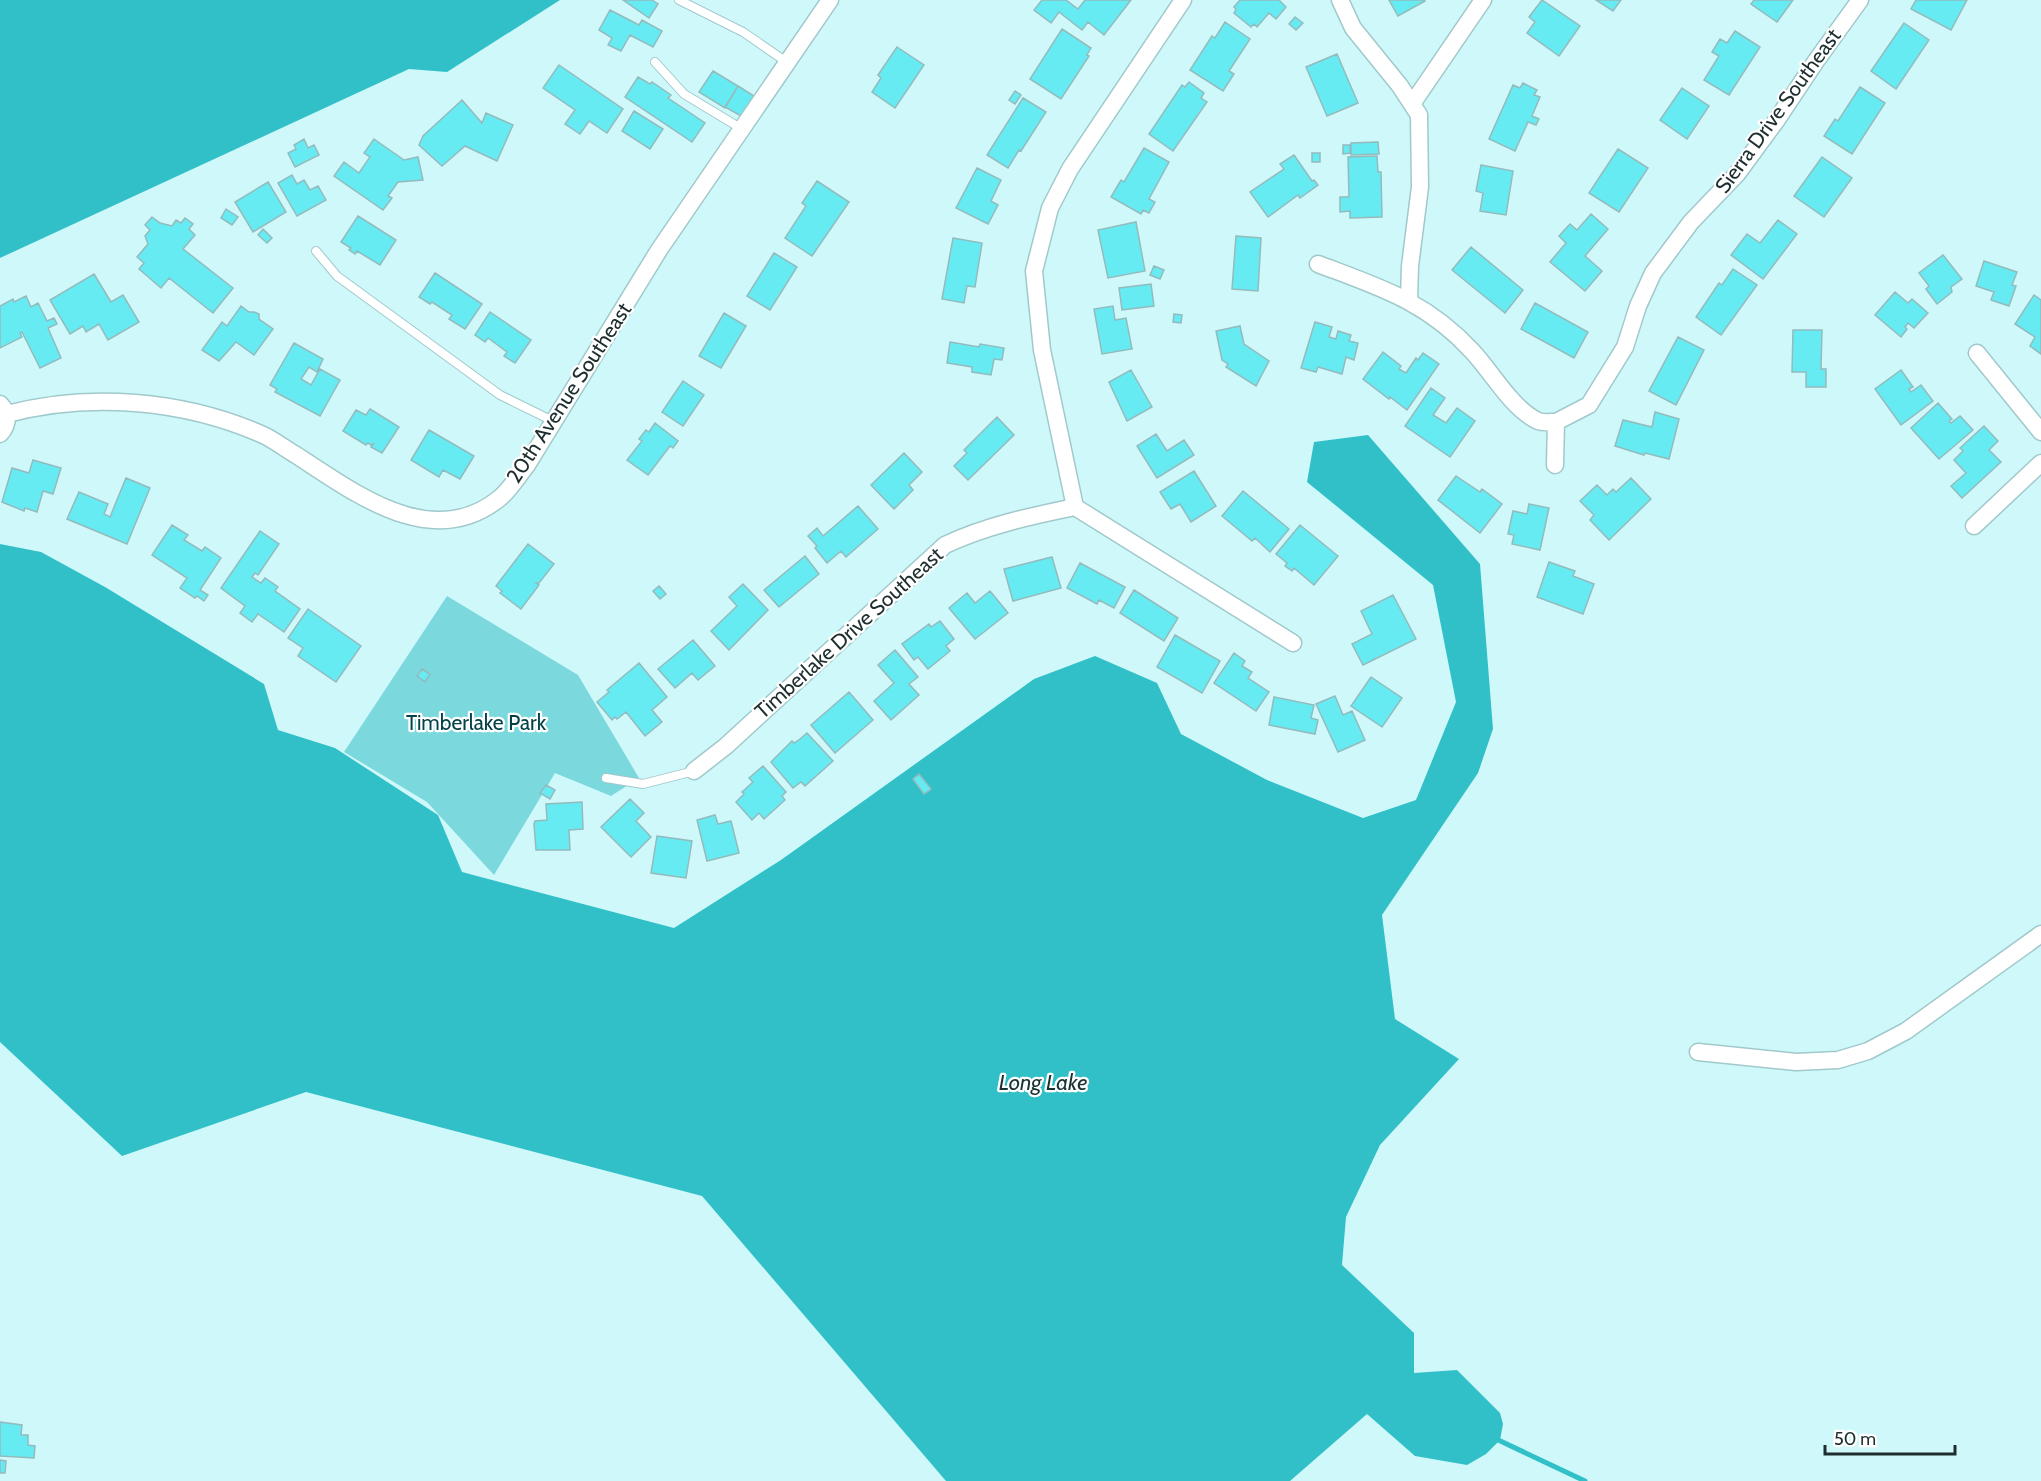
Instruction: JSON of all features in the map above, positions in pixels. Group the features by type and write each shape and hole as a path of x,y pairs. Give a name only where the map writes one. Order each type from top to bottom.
{"street":[{"name":"20th Avenue Southeast","path":"0,434 5,427 3,409 85,401 172,408 224,420 263,435 380,506 408,516 429,520 449,520 464,517 484,507 502,496 527,465 654,260 830,0"},
{"path":"1184,0 1070,169 1050,208 1034,271 1041,350 1075,507 1293,643"},
{"path":"1340,0 1353,28 1400,86 1419,115 1420,187 1410,266 1409,300"},
{"path":"1412,104 1483,0"},
{"name":"Sierra Drive Southeast","path":"1556,423 1588,405 1625,347 1638,306 1653,273 1691,222 1722,191 1743,165 1860,0"},
{"path":"1318,264 1409,300 1446,325 1473,351 1521,408 1539,421 1556,423 1555,465"},
{"path":"1977,353 2041,432"},
{"path":"1974,526 2041,463"},
{"name":"Timberlake Drive Southeast","path":"694,771 726,746 945,545 966,535 1044,513 1075,507"},
{"path":"1698,1052 1796,1062 1838,1060 1868,1051 1906,1031 2041,934"}],"lane":[{"path":"679,0 743,32 789,63"},
{"path":"655,62 684,94 743,130"},
{"path":"316,251 337,276 500,395 553,421"},
{"path":"606,778 643,784 694,771"}],"green space":[{"name":"Timberlake Park","path":"447,596 578,675 639,778 611,796 555,773 494,875 427,802 344,752"}],"water":[{"path":"0,0 560,0 447,72 409,69 0,258"},
{"name":"Long Lake","path":"1368,435 1480,564 1493,729 1478,773 1382,915 1395,1019 1459,1059 1380,1145 1346,1217 1342,1265 1414,1333 1414,1373 1457,1370 1500,1413 1503,1424 1500,1440 1486,1454 1467,1465 1415,1456 1367,1414 1290,1481 946,1481 702,1196 306,1092 122,1156 0,1042 0,544 41,552 105,587 264,684 278,730 335,748 438,815 462,872 674,928 781,860 1034,679 1095,656 1157,683 1181,734 1267,780 1363,818 1416,800 1456,702 1433,585 1307,482 1314,442"}],"building":[{"path":"623,0 652,0 658,4 649,18"},
{"path":"1042,0 1066,0 1078,9 1085,0 1131,0 1104,35 1088,22 1082,30 1059,12 1051,23 1034,10"},
{"path":"1240,0 1279,0 1286,7 1276,19 1269,13 1257,27 1254,24 1251,27 1234,13 1236,9 1234,7"},
{"path":"1389,0 1424,0 1425,1 1398,16"},
{"path":"1542,0 1580,26 1559,56 1527,33 1535,22 1529,17"},
{"path":"1596,0 1621,0 1613,11"},
{"path":"1754,0 1793,0 1777,22 1751,4"},
{"path":"1916,0 1967,0 1951,30 1911,9"},
{"path":"610,10 639,25 642,20 662,31 653,47 630,35 621,51 608,45 612,38 599,30"},
{"path":"1295,17 1303,23 1296,30 1289,24"},
{"path":"1225,22 1250,39 1229,71 1234,74 1223,91 1190,70 1212,36 1215,38"},
{"path":"1904,23 1929,40 1896,89 1871,71"},
{"path":"1062,29 1091,48 1087,55 1089,56 1061,99 1030,79"},
{"path":"1735,31 1760,47 1729,95 1704,80 1719,56 1712,52 1720,39 1727,43"},
{"path":"897,47 924,65 895,108 872,92 881,78 878,75"},
{"path":"1337,54 1358,103 1327,116 1306,67"},
{"path":"559,65 623,109 607,133 589,121 580,134 565,124 575,110 543,88"},
{"path":"713,71 738,86 725,108 699,92"},
{"path":"638,77 650,84 652,82 671,95 668,98 705,123 692,142 625,97"},
{"path":"1189,82 1204,93 1201,98 1207,102 1173,151 1149,134 1182,85 1185,87"},
{"path":"1523,83 1537,90 1534,95 1540,97 1532,116 1539,119 1536,125 1528,122 1515,151 1489,139 1513,85 1520,88"},
{"path":"738,86 754,96 741,116 725,107"},
{"path":"1860,87 1885,103 1852,154 1824,136 1835,119 1838,121"},
{"path":"1682,88 1709,106 1687,139 1660,120"},
{"path":"1015,91 1021,95 1015,104 1009,100"},
{"path":"1023,98 1046,112 1008,168 987,155"},
{"path":"462,100 482,123 486,113 513,125 497,161 465,146 442,166 419,145 423,136"},
{"path":"634,111 663,129 650,149 622,131"},
{"path":"304,139 308,148 314,145 319,155 295,167 288,153 296,149 294,145"},
{"path":"374,139 404,160 418,157 423,180 398,182 388,196 392,198 383,210 334,176 344,162 359,173 370,157 364,153"},
{"path":"1378,142 1379,154 1351,155 1351,143"},
{"path":"1343,145 1350,145 1350,153 1343,154"},
{"path":"1144,148 1169,162 1149,199 1155,202 1149,213 1143,210 1141,214 1111,197 1121,180 1124,182"},
{"path":"1618,149 1648,168 1619,212 1589,193"},
{"path":"1312,153 1320,153 1320,162 1312,162"},
{"path":"1294,155 1312,181 1314,180 1318,185 1300,198 1298,195 1268,217 1250,192 1284,169 1280,164"},
{"path":"1377,156 1378,172 1381,172 1382,217 1350,218 1350,211 1340,212 1340,197 1349,197 1348,157"},
{"path":"1822,157 1852,178 1824,217 1794,196"},
{"path":"1481,165 1513,171 1506,215 1480,211 1483,193 1476,191"},
{"path":"977,168 1001,180 991,201 998,205 988,224 956,208"},
{"path":"292,175 297,184 304,180 310,190 318,186 326,200 297,216 278,183"},
{"path":"817,181 849,202 812,256 785,238 806,206 802,203"},
{"path":"268,182 286,212 253,232 235,202"},
{"path":"226,209 238,217 232,225 221,218"},
{"path":"1591,214 1608,229 1585,256 1602,271 1585,291 1550,262 1566,243 1559,236 1570,224 1577,230"},
{"path":"358,216 396,240 380,265 357,251 355,254 349,250 351,248 341,242"},
{"path":"152,217 160,223 172,226 176,220 181,223 185,218 193,224 189,229 195,235 183,249 233,288 213,313 169,278 161,288 139,269 144,263 137,257 148,244 145,236 150,230 145,225"},
{"path":"1778,220 1797,234 1763,279 1731,255 1747,234 1760,243"},
{"path":"1136,222 1145,271 1108,278 1098,230"},
{"path":"263,229 272,238 267,243 258,235"},
{"path":"1236,236 1261,238 1258,291 1232,289"},
{"path":"953,238 982,243 975,287 967,286 964,303 942,299"},
{"path":"1471,247 1523,290 1505,313 1452,270"},
{"path":"774,253 797,267 770,310 747,296"},
{"path":"1943,255 1962,279 1951,287 1952,292 1937,304 1926,289 1929,286 1919,273"},
{"path":"1984,261 2017,272 2012,285 2016,286 2009,306 1991,300 1994,292 1976,286"},
{"path":"1154,266 1164,270 1160,279 1150,275"},
{"path":"1733,269 1757,285 1721,335 1696,317 1719,283 1722,285"},
{"path":"435,273 482,304 465,329 449,319 452,315 432,302 430,304 419,297"},
{"path":"94,274 111,302 123,295 139,322 108,340 99,324 86,332 83,326 70,334 50,300"},
{"path":"1151,284 1154,306 1122,310 1119,288"},
{"path":"1895,292 1908,303 1912,299 1928,313 1914,328 1908,323 1901,337 1875,315"},
{"path":"2034,295 2041,300 2041,354 2030,346 2035,337 2015,324"},
{"path":"26,296 31,307 38,303 47,321 54,318 57,324 48,328 61,358 40,368 22,332 20,333 22,337 0,348 0,306 13,299 14,302"},
{"path":"1535,303 1588,332 1574,358 1521,329"},
{"path":"241,306 249,312 259,314 259,319 273,329 254,355 236,342 219,361 202,350 222,322 227,326"},
{"path":"1113,306 1115,320 1126,318 1132,349 1102,354 1094,309"},
{"path":"490,312 531,340 515,363 504,356 507,352 488,338 485,342 475,335"},
{"path":"724,313 746,326 721,368 699,356"},
{"path":"1174,314 1182,315 1181,323 1173,322"},
{"path":"1315,322 1332,327 1329,337 1336,339 1338,331 1351,335 1349,341 1358,343 1354,360 1346,357 1342,374 1318,367 1316,372 1301,368"},
{"path":"1240,326 1244,344 1269,361 1256,386 1226,367 1228,364 1222,360 1216,331"},
{"path":"1793,330 1822,330 1821,369 1826,369 1826,387 1806,387 1806,372 1792,372"},
{"path":"1678,337 1704,350 1676,405 1649,391"},
{"path":"950,342 1004,348 1002,360 994,359 991,375 972,372 972,367 947,363"},
{"path":"294,343 323,359 317,372 309,367 301,379 311,385 320,369 340,380 320,416 275,392 277,389 270,385"},
{"path":"1383,352 1406,373 1416,358 1418,360 1423,353 1439,364 1407,410 1363,379"},
{"path":"1131,370 1152,407 1127,421 1109,382"},
{"path":"1901,370 1913,387 1909,389 1911,392 1921,385 1933,401 1901,425 1875,389"},
{"path":"683,381 704,395 683,426 662,412"},
{"path":"1431,388 1445,398 1433,415 1446,423 1457,408 1475,421 1450,457 1405,426"},
{"path":"1938,403 1952,419 1949,421 1951,423 1960,416 1973,430 1939,459 1911,428"},
{"path":"370,409 399,427 382,453 371,447 374,443 366,445 343,431 356,410 366,415"},
{"path":"1655,412 1679,419 1669,459 1645,453 1644,455 1615,446 1623,420 1652,427"},
{"path":"997,417 1014,435 968,480 954,466 967,453 964,450"},
{"path":"655,423 678,441 673,448 670,446 648,475 627,460 642,441 639,439 646,430 649,432"},
{"path":"1984,426 1998,441 1989,450 2001,462 1962,498 1951,486 1966,473 1954,460 1963,451 1960,448"},
{"path":"429,430 474,456 460,479 443,470 439,477 411,460"},
{"path":"1156,434 1167,451 1184,440 1194,455 1157,478 1137,446"},
{"path":"904,453 922,472 909,485 913,490 894,509 871,485"},
{"path":"33,460 61,468 53,494 43,491 37,512 25,508 24,511 2,502 12,468 29,473"},
{"path":"1194,471 1216,506 1191,522 1180,504 1171,509 1160,492"},
{"path":"1456,476 1480,492 1482,489 1502,504 1480,533 1438,500"},
{"path":"126,478 150,488 127,544 67,519 79,492 108,504 104,514 110,517"},
{"path":"1631,478 1651,499 1609,540 1590,520 1594,515 1580,501 1597,485 1607,495 1613,489 1616,492"},
{"path":"1243,491 1289,529 1270,552 1255,538 1252,541 1222,516"},
{"path":"1529,504 1549,508 1540,550 1512,544 1514,535 1508,534 1513,511 1527,514"},
{"path":"858,506 878,529 846,557 841,551 827,563 808,536 817,528 823,536"},
{"path":"172,525 188,535 184,540 202,551 205,547 221,558 200,590 208,595 204,601 180,588 187,578 152,555"},
{"path":"1300,525 1338,556 1314,585 1294,568 1292,571 1285,566 1287,563 1276,554"},
{"path":"260,531 279,544 258,575 255,573 252,577 261,583 265,578 278,587 275,591 300,609 284,632 258,614 252,622 240,613 245,606 221,588"},
{"path":"528,544 554,564 539,583 536,583 539,585 521,609 500,593 502,591 496,586"},
{"path":"805,556 819,574 779,607 764,590"},
{"path":"1052,557 1061,588 1013,601 1004,569"},
{"path":"1549,562 1575,571 1573,576 1594,584 1583,614 1537,597"},
{"path":"1080,563 1125,587 1114,608 1099,600 1097,604 1067,588"},
{"path":"743,584 768,610 729,650 711,631 737,606 729,597"},
{"path":"659,586 666,594 660,599 653,591"},
{"path":"1134,590 1178,618 1164,641 1120,613"},
{"path":"990,591 1008,613 975,639 949,608 967,593 975,603"},
{"path":"1393,595 1416,639 1363,665 1352,644 1372,634 1361,611"},
{"path":"308,609 361,646 336,682 298,656 303,648 288,638"},
{"path":"940,621 954,639 946,646 950,651 928,669 918,657 914,660 902,644 929,624 931,627"},
{"path":"1175,635 1220,661 1202,693 1157,667"},
{"path":"693,640 715,666 698,680 692,673 675,688 658,669"},
{"path":"895,650 918,677 909,684 919,695 891,720 874,701 894,683 878,665"},
{"path":"1234,653 1245,661 1242,666 1252,672 1248,678 1269,692 1256,711 1214,683"},
{"path":"639,663 667,697 652,710 662,722 645,736 626,712 612,720 597,702 609,692 607,690"},
{"path":"422,669 430,674 425,682 417,676"},
{"path":"1371,677 1402,698 1382,727 1351,706"},
{"path":"849,692 873,720 835,753 811,725"},
{"path":"1335,696 1343,715 1352,711 1365,740 1338,752 1316,704"},
{"path":"1274,697 1314,705 1311,718 1318,720 1315,734 1269,725"},
{"path":"807,733 833,761 805,786 801,782 793,788 771,762 792,741 794,743"},
{"path":"763,766 786,792 782,796 785,800 764,819 759,813 752,820 736,802 744,794 742,792 753,782 749,778"},
{"path":"919,774 931,789 924,794 913,779"},
{"path":"546,785 555,790 550,799 540,793"},
{"path":"630,799 644,813 636,821 651,837 631,857 601,827"},
{"path":"582,802 583,829 569,830 570,850 536,850 534,824 535,821 547,820 546,804"},
{"path":"715,815 718,824 731,821 739,853 707,861 697,820"},
{"path":"657,836 692,841 686,878 651,873"},
{"path":"0,1422 22,1425 21,1435 28,1435 28,1445 35,1446 34,1458 0,1456"},
{"path":"0,1460 6,1461 5,1473 0,1473"}],"waterway":[{"path":"1494,1438 1585,1481"}]}
